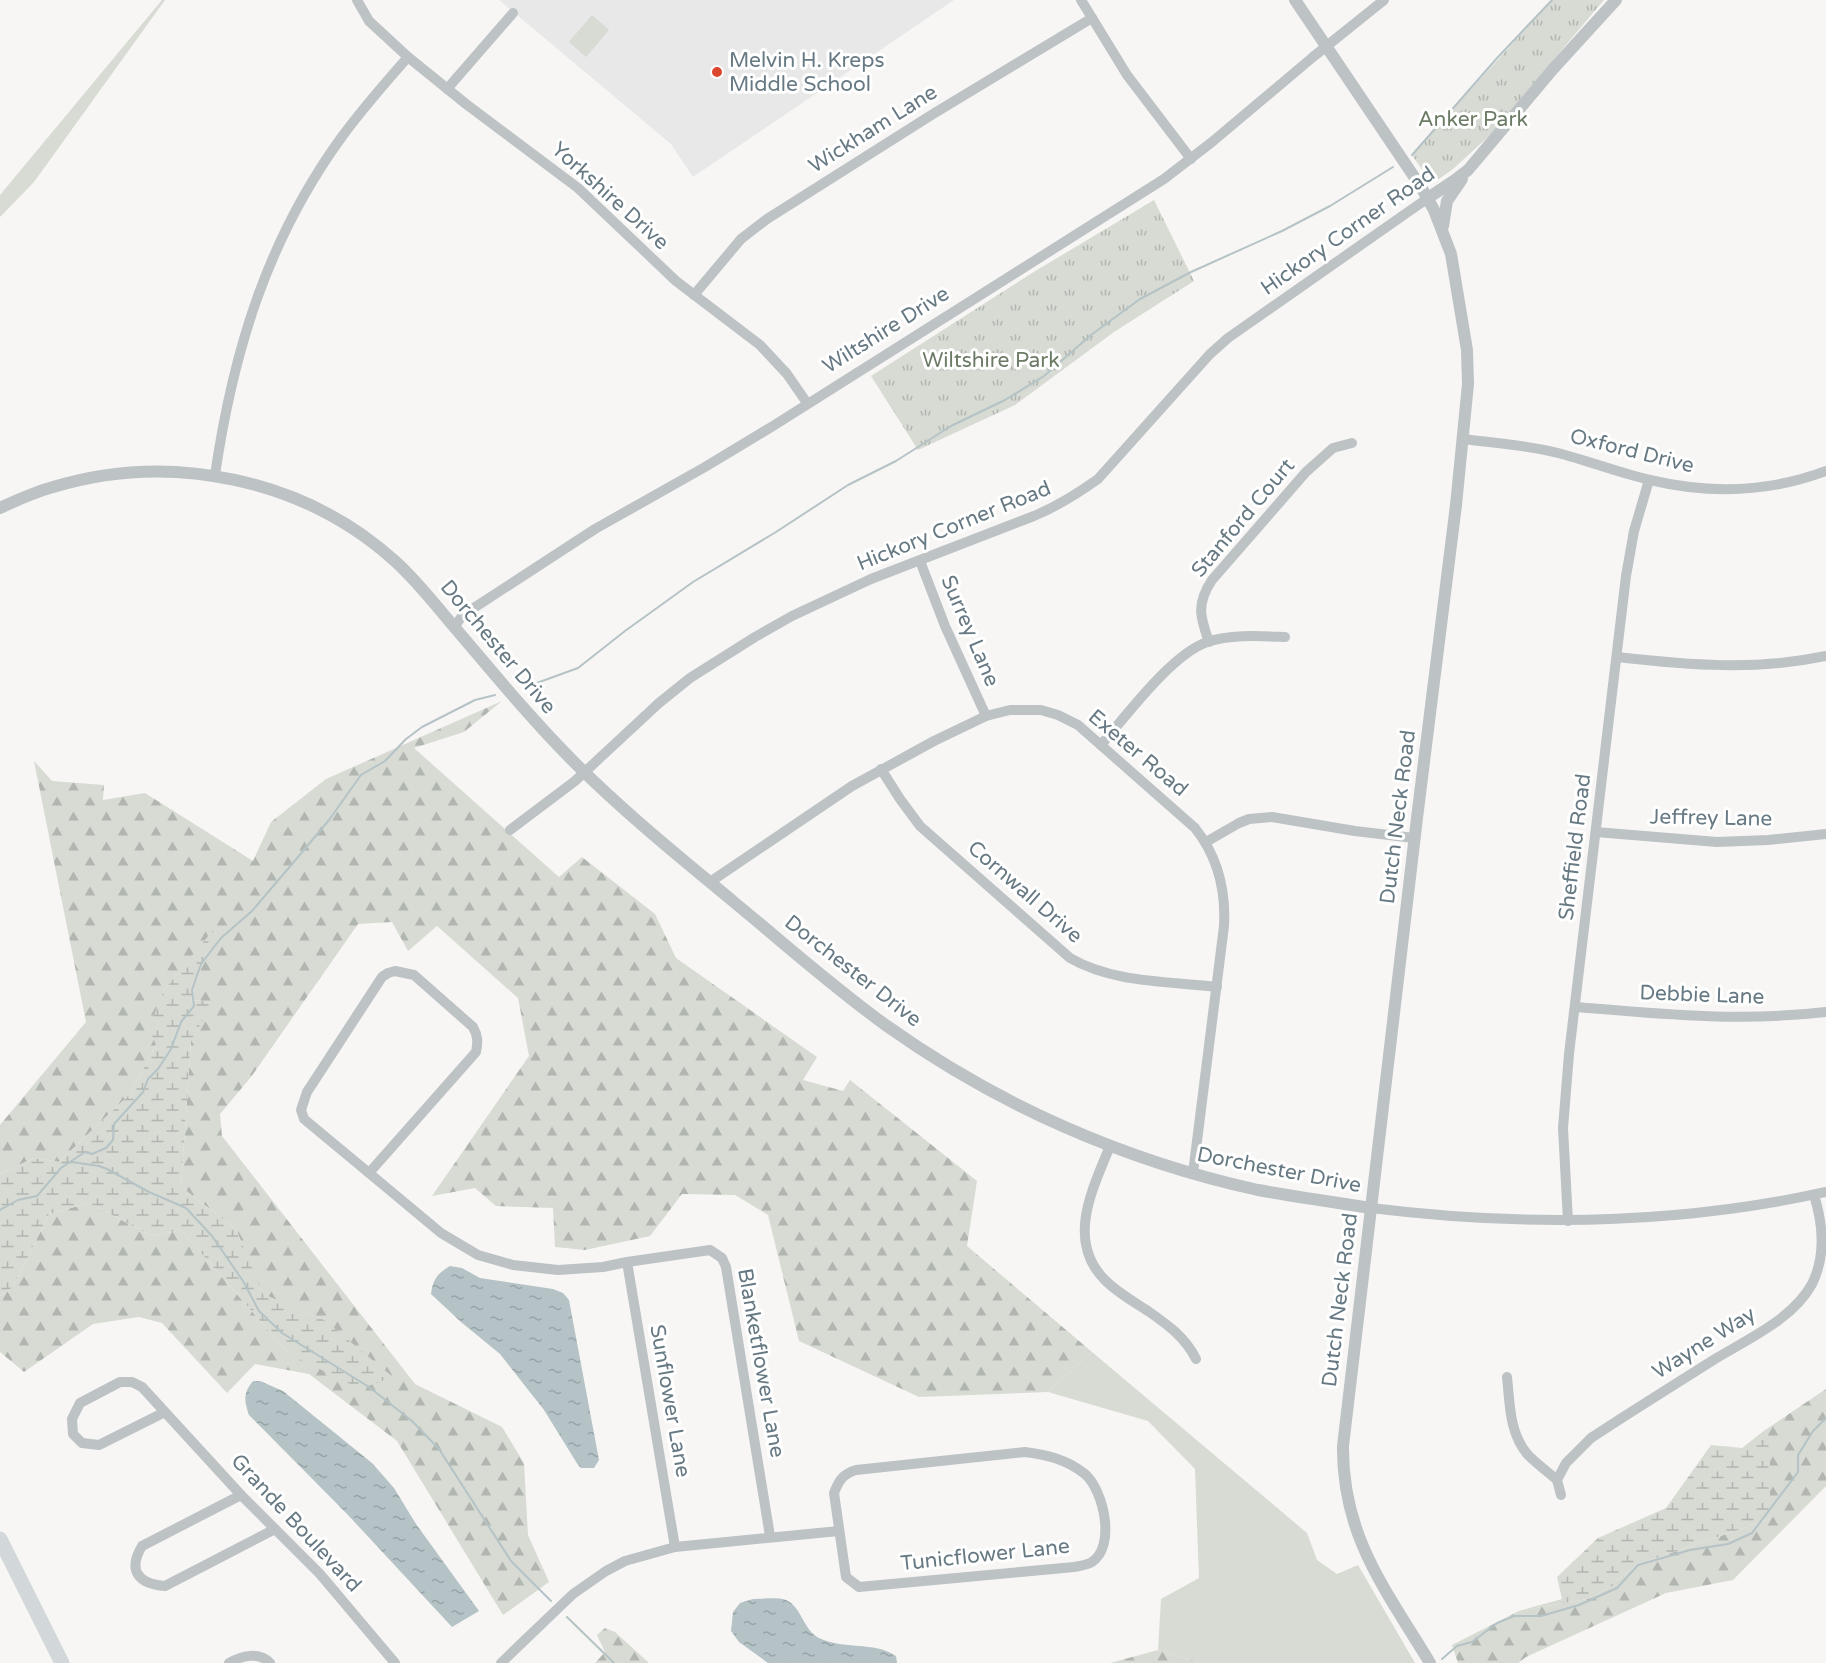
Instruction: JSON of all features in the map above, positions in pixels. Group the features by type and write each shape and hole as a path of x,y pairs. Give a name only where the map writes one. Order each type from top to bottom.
{"main road":[{"path":"0,1539 62,1663"}],"street":[{"name":"Yorkshire Drive","path":"357,0 369,21 408,57 578,188 667,273 760,345 787,374 807,403"},
{"path":"1081,0 1130,79 1191,159"},
{"name":"Dutch Neck Road","path":"1295,0 1428,198 1451,254 1467,350 1468,384 1463,439 1344,1426 1343,1479 1359,1541 1430,1663"},
{"name":"Wiltshire Drive","path":"454,627 463,615 587,534 705,467 1115,210 1191,159 1384,0"},
{"name":"Hickory Corner Road","path":"510,830 585,772 643,717 690,678 792,616 871,579 1034,516 1063,503 1098,479 1210,354 1228,338 1468,170 1553,69 1616,0"},
{"path":"447,89 513,13"},
{"name":"Wickham Lane","path":"694,295 741,238 767,219 933,114 1092,18"},
{"path":"215,475 230,385 242,340 267,270 306,193 340,139 408,57"},
{"path":"1443,230 1442,220 1447,201 1468,170"},
{"name":"Oxford Drive","path":"1463,439 1557,453 1649,480 1702,488 1745,489 1798,481 1826,471"},
{"name":"Stanford Court","path":"1209,642 1200,613 1204,595 1212,580 1306,472 1333,448 1352,443"},
{"name":"Dorchester Drive","path":"0,508 53,487 115,474 170,471 215,475 264,488 316,508 375,545 410,575 535,723 612,798 862,1007 920,1048 1012,1102 1110,1146 1193,1173 1268,1191 1371,1208 1476,1218 1619,1220 1758,1206 1826,1192"},
{"name":"Sheffield Road","path":"1568,1221 1563,1128 1565,1095 1630,552 1639,509 1649,480"},
{"name":"Surrey Lane","path":"920,561 945,626 986,716"},
{"path":"1101,745 1172,664 1192,649 1209,642 1262,636 1285,637"},
{"path":"1617,657 1692,665 1739,666 1777,664 1826,656"},
{"name":"Exeter Road","path":"710,882 852,786 986,716 1010,710 1041,710 1078,725 1186,819 1206,842 1217,867 1224,898 1224,926 1193,1173"},
{"name":"Cornwall Drive","path":"881,770 920,826 1083,966 1112,975 1217,987"},
{"path":"1206,842 1249,819 1272,817 1414,838"},
{"name":"Jeffrey Lane","path":"1596,832 1717,842 1826,834"},
{"name":"Blanketflower Lane","path":"369,1173 476,1052 478,1043 473,1027 414,975 404,972 388,973 382,977 307,1092 302,1104 304,1119 441,1233 478,1255 513,1265 558,1270 603,1267 710,1250 722,1258 726,1267 770,1536"},
{"name":"Debbie Lane","path":"1576,1007 1699,1017 1755,1018 1826,1012"},
{"path":"1110,1146 1087,1206 1084,1231 1089,1255 1102,1277 1111,1286 1171,1327 1196,1359"},
{"name":"Wayne Way","path":"1557,1480 1571,1456 1591,1438 1772,1323 1803,1298 1813,1283 1822,1250 1821,1222 1814,1195"},
{"name":"Sunflower Lane","path":"627,1262 675,1547"},
{"path":"1507,1377 1517,1439 1529,1456 1557,1480 1561,1495"},
{"name":"Grande Boulevard","path":"165,1412 99,1445 88,1444 77,1439 71,1425 80,1403 125,1381 142,1387 165,1412 241,1496 320,1574 395,1663"},
{"name":"Tunicflower Lane","path":"1025,1452 1053,1456 1086,1475 1098,1494 1106,1532 1103,1550 1092,1562 1074,1567 860,1587 846,1577 839,1530 834,1493 845,1473 1025,1452"},
{"path":"241,1496 142,1546 137,1562 137,1574 140,1580 165,1586 275,1529"},
{"path":"501,1663 573,1594 625,1561 675,1547 839,1530"},
{"path":"229,1663 238,1658 254,1656 267,1659 270,1663"}],"shaded area":[{"name":"Melvin H. Kreps Middle School","path":"499,0 954,0 693,177 671,144"}],"green space":[{"path":"162,0 165,0 34,182 0,217 0,195"},
{"name":"Anker Park","path":"1552,0 1604,0 1488,137 1439,179 1428,178 1412,155 1414,152"},
{"path":"592,15 609,30 586,57 569,42"},
{"name":"Wiltshire Park","path":"1154,200 1194,281 1114,332 1015,405 918,450 871,376 1032,273"},
{"path":"502,701 464,732 414,748 559,877 582,857 655,914 676,958 817,1057 803,1080 843,1091 850,1080 977,1181 967,1246 1092,1352 1048,1392 919,1397 799,1341 768,1215 735,1195 682,1194 650,1236 585,1250 555,1247 553,1208 496,1206 475,1188 432,1196 529,1056 518,998 437,926 408,951 392,922 358,924 251,1077 220,1114 222,1136 415,1384 502,1427 524,1463 528,1535 549,1582 503,1615 397,1441 309,1374 255,1364 227,1393 162,1323 139,1317 93,1324 24,1372 0,1352 0,1296 13,1287 49,1214 89,1203 152,1236 181,1230 289,1354 324,1320 262,1294 236,1229 181,1187 191,1041 212,1002 191,1000 213,931 164,990 156,1045 130,1094 59,1162 34,1158 0,1174 0,1125 86,1022 34,761 52,781 104,785 103,800 145,793 253,861 271,822 326,779"},
{"path":"214,929 191,1000 213,1002 191,1041 181,1187 236,1229 263,1294 324,1320 393,1377 360,1389 289,1354 181,1230 152,1236 89,1203 49,1214 13,1287 0,1296 0,1174 34,1158 59,1162 130,1094 156,1045 149,1028 164,990"},
{"path":"1092,1352 1307,1533 1317,1560 1337,1574 1358,1565 1415,1663 1202,1663 1158,1650 1161,1599 1199,1578 1195,1469 1148,1421 1048,1392"},
{"path":"1826,1389 1826,1486 1733,1580 1666,1593 1526,1657 1518,1663 1458,1663 1452,1645 1519,1611 1592,1598 1639,1564 1770,1519 1770,1440 1765,1430"},
{"path":"1765,1430 1770,1439 1770,1519 1639,1564 1592,1598 1519,1611 1562,1599 1557,1577 1598,1538 1666,1508 1711,1445 1742,1448"},
{"path":"605,1628 615,1632 649,1663 595,1663 605,1652 597,1635"},
{"path":"1158,1650 1202,1663 1110,1663"}],"water":[{"path":"450,1266 462,1268 480,1278 553,1289 563,1293 569,1300 599,1460 594,1468 581,1468 578,1465 544,1410 500,1354 431,1294 436,1277"},
{"path":"253,1381 260,1381 283,1391 372,1463 394,1488 416,1524 479,1611 452,1627 348,1515 249,1415 245,1397"},
{"path":"753,1599 786,1600 796,1608 809,1630 819,1638 838,1644 887,1651 896,1656 897,1663 768,1663 739,1642 731,1631 733,1612 740,1603"}],"waterway":[{"path":"1412,155 1498,57 1552,0"},
{"path":"523,688 578,668 693,582 848,485 896,461 951,426 1005,400 1044,376 1091,335 1140,299 1191,272 1282,231 1330,206 1393,167"},
{"path":"0,1210 18,1200 37,1196 61,1168 85,1152 92,1154 106,1148 113,1140 114,1124 143,1092 148,1079 158,1069 171,1049 181,1022 194,1006 192,990 201,964 221,938 252,911 298,857 329,820 361,775 385,761 406,739 422,727 475,700 495,695"},
{"path":"72,1162 107,1169 149,1192 186,1208 212,1236 243,1281 259,1311 282,1333 369,1387 412,1421 439,1449 511,1561 551,1601"},
{"path":"1442,1659 1457,1646 1472,1642 1497,1623 1514,1616 1541,1616 1579,1605 1617,1588 1638,1565 1690,1550 1728,1544 1752,1533 1798,1472 1798,1455 1813,1431 1826,1418"},
{"path":"567,1617 614,1663"}],"place":[{"name":"Melvin H. Kreps Middle School","path":"717,72"}]}
